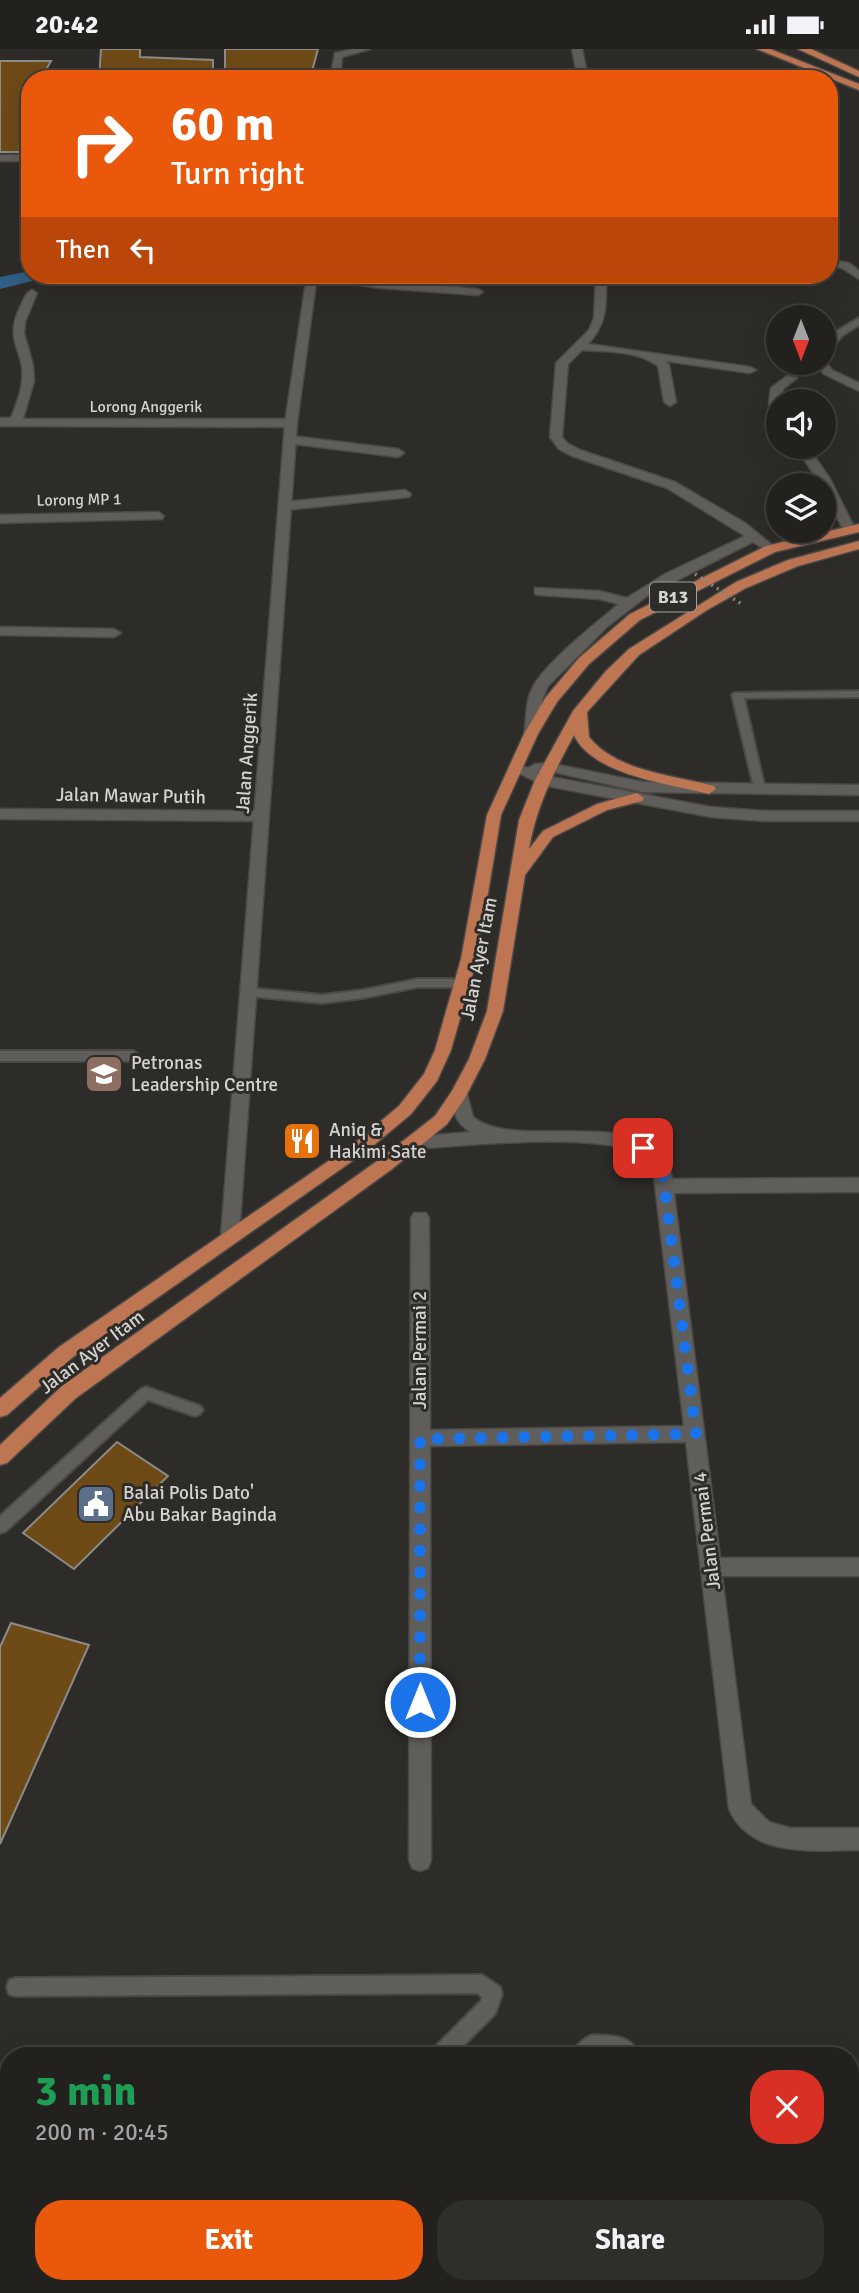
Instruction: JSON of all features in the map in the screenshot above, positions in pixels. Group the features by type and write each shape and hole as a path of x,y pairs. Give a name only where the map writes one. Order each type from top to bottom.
{"main road":[{"path":"762,49 816,70"},
{"path":"773,49 821,70"},
{"path":"803,49 859,74"},
{"path":"838,78 859,87"},
{"path":"838,79 859,87"},
{"name":"B13","path":"516,768 531,734 551,700 584,661 635,617 771,549 854,529"},
{"name":"Jalan Ayer Itam","path":"0,1457 69,1392 413,1143 441,1119 459,1094 477,1059 495,1011 526,820 545,774 580,711 611,674 634,652 741,585 793,563 859,545"},
{"path":"580,711 581,737 596,755 709,789"},
{"name":"Jalan Ayer Itam","path":"0,1409 66,1352 362,1146 405,1110 431,1077 443,1050 464,983 494,815 516,768"},
{"path":"516,876 548,834 601,807 637,799"}],"street":[{"path":"336,70 338,52 365,49"},
{"path":"577,49 581,70"},
{"path":"0,158 21,158"},
{"path":"838,264 858,272"},
{"name":"Jalan Anggerik","path":"230,1236 291,423 311,284"},
{"path":"373,284 478,292"},
{"path":"601,284 600,318 594,331 562,363 556,437 562,446 576,453 670,485 771,549"},
{"path":"16,422 28,381 27,365 18,333 19,322 32,293"},
{"path":"580,346 750,370"},
{"path":"647,355 663,365 670,402"},
{"path":"834,375 859,388"},
{"path":"778,389 791,377"},
{"name":"Lorong Anggerik","path":"0,422 291,423"},
{"path":"291,440 398,453"},
{"path":"810,459 854,529"},
{"path":"285,506 405,494"},
{"name":"Lorong MP 1","path":"0,519 158,516"},
{"path":"531,734 537,692 541,683 570,653 611,620 628,601 719,552 755,537"},
{"path":"540,591 598,595 628,601"},
{"path":"0,631 114,633"},
{"path":"516,768 637,799 711,812 859,816"},
{"path":"545,774 643,787 859,790"},
{"name":"Jalan Mawar Putih","path":"0,814 261,816"},
{"name":"Jalan Permai 4","path":"459,1094 459,1112 468,1122 478,1129 503,1136"},
{"name":"Jalan Permai 4","path":"413,1143 503,1136 607,1137 627,1141 654,1157 662,1168 740,1809 762,1831 790,1839 859,1839"},
{"path":"664,1186 859,1185"},
{"name":"Jalan Permai 2","path":"420,1218 420,1860"},
{"path":"420,1439 696,1434"},
{"path":"712,1567 859,1567"}],"lane":[{"path":"836,337 859,321"},
{"path":"759,789 738,695 859,694"},
{"path":"249,992 322,999 418,983 464,983"},
{"path":"0,1056 133,1056"},
{"path":"0,1525 146,1393 195,1410"},
{"path":"16,1987 482,1984 493,1994 488,2007 449,2047"},
{"path":"590,2047 621,2047"}],"path":[{"path":"695,574 743,605"}],"building":[{"path":"101,49 140,49 140,57 213,60 213,70 100,70"},
{"path":"225,49 318,49 312,70 225,70"},
{"path":"0,61 51,61 46,70 21,70 21,152 0,152"},
{"name":"Balai Polis Dato' Abu Bakar Baginda","path":"117,1442 168,1476 74,1569 23,1533"},
{"path":"11,1623 89,1645 0,1844 0,1647"}],"waterway":[{"path":"0,283 21,278"}],"place":[{"name":"Petronas Leadership Centre","path":"104,1074"},
{"name":"Aniq & Hakimi Sate","path":"302,1141"},
{"name":"Balai Polis Dato' Abu Bakar Baginda","path":"96,1504"}],"route":[{"path":"420,1702 420,1439 696,1434 662,1168 643,1148"}]}
